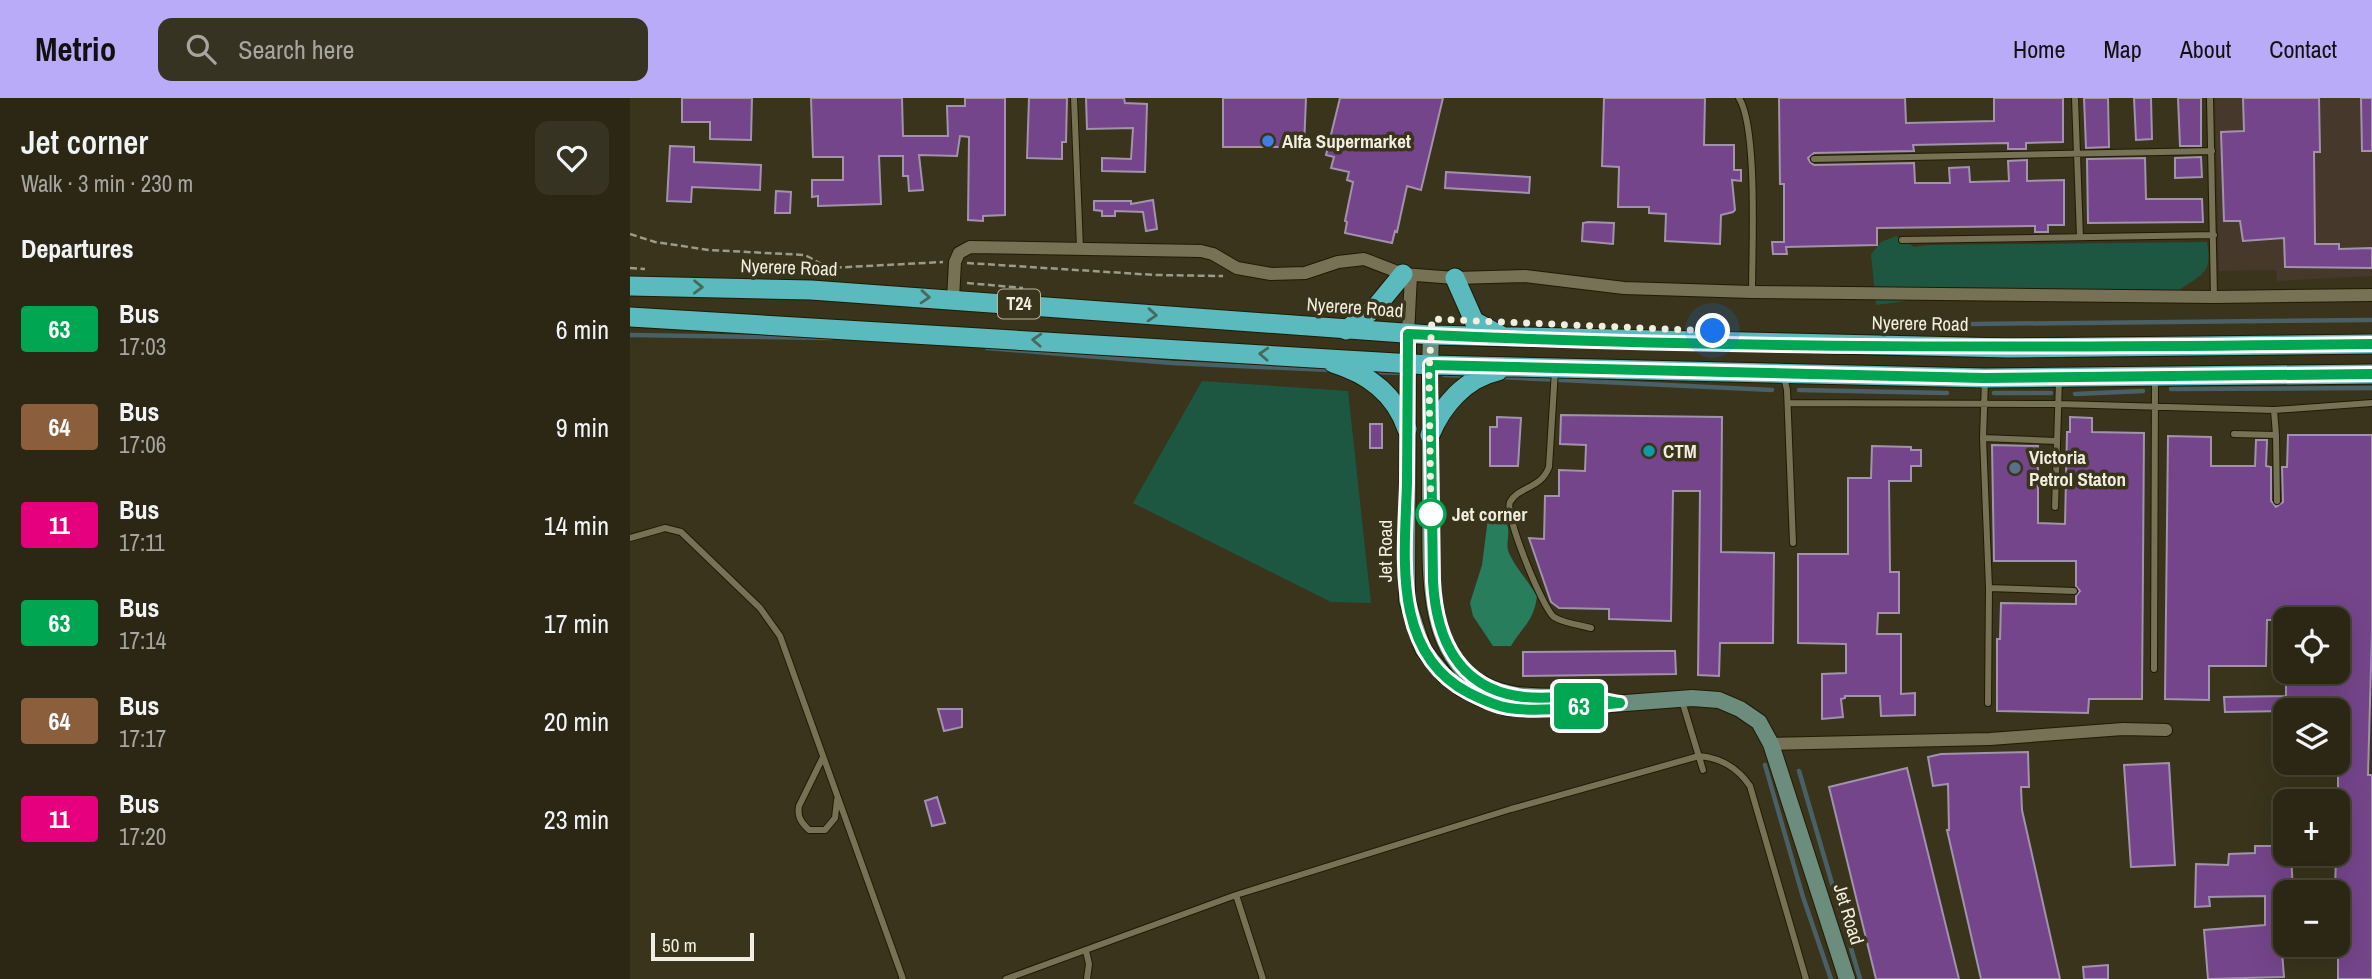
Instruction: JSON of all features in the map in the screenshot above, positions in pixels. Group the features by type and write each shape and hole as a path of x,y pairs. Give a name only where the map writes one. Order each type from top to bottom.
{"highway":[{"path":"1346,330 1375,308 1407,275"},
{"path":"1455,278 1474,321 1507,338"},
{"name":"Nyerere Road","path":"630,286 953,290 1346,330 1408,334 1432,327 1507,338 2009,348 2372,344"},
{"name":"T24","path":"630,317 1516,368 1984,378 2372,374"},
{"path":"1312,357 1340,366 1378,385 1402,414 1407,429"},
{"path":"1430,435 1448,403 1467,385 1489,372 1516,368"}],"main road":[{"name":"Jet Road","path":"1432,327 1431,542 1434,601 1444,641 1464,671 1491,688 1518,696 1584,697 1620,703"},
{"name":"Jet Road","path":"1408,334 1407,600 1423,649 1444,675 1461,688 1508,708 1530,709 1692,698 1719,700 1740,709 1759,722 1772,744 1847,979"}],"street":[{"path":"953,290 955,262 959,253 970,247 1201,251 1213,254 1237,268 1271,274 1305,273 1338,262 1364,259 1407,275 1455,278 1525,276 1624,288 2214,297 2372,295"},
{"name":"Jet Road","path":"1407,275 1408,334"},
{"path":"1772,744 1990,739 2123,729 2166,730"}],"lane":[{"path":"1074,98 1080,248"},
{"path":"1739,98 1748,121 1752,292"},
{"path":"2075,98 2080,237"},
{"path":"2210,98 2214,297"},
{"path":"1814,159 2212,151"},
{"path":"1902,240 2214,235"},
{"path":"1555,368 1549,467 1543,480 1518,495 1511,501 1509,508 1514,528 1543,601 1553,616 1591,628"},
{"path":"1783,373 1788,403 1793,543"},
{"path":"2154,669 2155,377"},
{"path":"1984,378 1983,438 1989,588 1988,702"},
{"path":"2055,507 2060,378"},
{"path":"1788,403 2058,404 2274,410 2372,403"},
{"path":"2274,410 2277,501"},
{"path":"2234,435 2276,435"},
{"path":"1983,438 2056,441"},
{"path":"630,538 665,527 681,532 760,608 780,636 903,979"},
{"path":"1989,588 2074,591"},
{"path":"1681,699 1703,770"},
{"path":"1006,979 1236,895 1511,808 1699,756 1714,757 1726,762 1744,777 1750,786 1807,979"},
{"path":"823,757 798,812 800,821 809,830 825,830 835,818 838,809 836,791"},
{"path":"1236,895 1263,979"},
{"path":"1086,951 1089,964 1087,979"}],"path":[{"path":"630,234 655,242 709,250 805,255 829,268 955,262 1155,275 1234,277"},
{"path":"630,268 644,268"},
{"path":"953,290 1023,288"}],"shaded area":[{"path":"2215,98 2372,98 2372,276 2277,281 2276,270 2219,271"}],"green space":[{"path":"1896,236 1914,247 2207,242 2208,260 2204,272 2179,290 1925,289 1906,301 1876,305 1871,254 1881,242"},
{"path":"1202,381 1348,391 1371,603 1331,602 1133,503"},
{"path":"1495,515 1506,523 1509,553 1537,596 1531,618 1511,646 1493,646 1473,616 1470,603 1482,565 1488,518"}],"building":[{"path":"682,98 752,98 751,140 710,139 710,122 682,122"},
{"path":"811,98 902,98 903,136 948,136 947,106 965,106 965,98 1005,98 1005,215 983,216 983,221 968,220 969,137 960,136 957,156 919,155 923,190 909,191 908,176 903,176 903,156 879,156 881,204 818,206 818,196 812,197 812,180 843,180 843,157 813,157"},
{"path":"1029,98 1067,98 1066,142 1062,142 1062,159 1027,158"},
{"path":"1086,98 1124,98 1125,103 1147,104 1145,172 1102,171 1102,158 1131,159 1133,128 1087,129"},
{"path":"1223,98 1306,98 1304,147 1223,147"},
{"path":"1340,98 1443,98 1421,190 1407,186 1392,243 1345,233 1353,182 1347,180 1349,172 1331,168 1334,157 1326,155"},
{"path":"1604,98 1705,98 1704,145 1734,145 1734,170 1741,170 1741,181 1732,180 1735,210 1721,215 1720,244 1665,241 1666,214 1649,213 1649,207 1618,207 1619,167 1602,166"},
{"path":"1779,98 1905,98 1906,123 1994,121 1994,98 2063,98 2063,142 2026,143 2026,149 2008,149 2008,143 1913,145 1914,151 1814,153 1808,158 1814,165 1914,163 1915,183 1950,183 1949,168 1969,167 1970,182 2009,181 2008,161 2027,160 2027,181 2064,180 2064,225 2048,225 2048,232 2035,232 2035,226 1877,228 1877,245 1786,247 1787,254 1773,254 1772,242 1784,242"},
{"path":"2084,98 2108,98 2109,147 2086,148"},
{"path":"2134,98 2151,98 2152,139 2136,140"},
{"path":"2178,98 2201,98 2201,146 2180,146"},
{"path":"2243,98 2319,98 2320,152 2314,152 2315,244 2339,244 2339,249 2372,248 2372,268 2285,267 2284,238 2243,241 2240,221 2224,221 2221,132 2244,131"},
{"path":"2361,98 2372,98 2372,151 2362,151"},
{"path":"670,146 694,147 694,162 761,165 760,190 692,187 691,202 667,201"},
{"path":"2201,157 2202,177 2175,178 2175,158"},
{"path":"2145,158 2146,199 2202,199 2203,222 2088,223 2087,159"},
{"path":"1446,172 1530,177 1529,193 1445,188"},
{"path":"776,191 791,192 790,213 775,213"},
{"path":"1153,200 1157,229 1146,231 1143,212 1115,211 1115,216 1102,216 1102,211 1094,210 1094,201 1131,201 1131,204"},
{"path":"1583,223 1614,223 1613,244 1582,241"},
{"path":"1561,415 1722,417 1721,552 1774,553 1773,643 1720,643 1719,676 1698,675 1700,491 1673,491 1671,621 1609,619 1609,609 1559,608 1551,602 1529,538 1544,539 1545,496 1559,496 1559,470 1585,471 1586,445 1560,444"},
{"path":"1497,417 1521,418 1518,466 1490,466 1490,427 1497,427"},
{"path":"2070,417 2092,418 2092,432 2144,433 2142,699 2089,699 2088,713 1997,711 1997,639 2000,639 2001,603 2076,604 2076,596 2080,591 2076,586 2076,561 1994,561 1992,445 2038,446 2038,523 2065,524 2067,432 2070,432"},
{"path":"1370,424 1382,424 1382,448 1370,448"},
{"path":"2288,435 2372,435 2372,631 2368,775 2372,775 2372,979 2338,979 2338,957 2350,957 2350,880 2335,880 2336,866 2350,866 2350,789 2338,789 2338,775 2350,775 2350,698 2273,698 2273,711 2225,712 2224,697 2286,696 2286,684 2350,684 2350,607 2273,607 2273,620 2267,620 2266,666 2209,666 2209,700 2165,699 2168,436 2211,437 2211,466 2255,466 2256,440 2267,440 2266,466 2271,467 2271,501 2276,507 2283,502 2282,467 2287,467"},
{"path":"1872,446 1911,447 1911,450 1921,450 1921,466 1911,466 1911,481 1889,481 1890,572 1899,572 1899,613 1878,613 1877,634 1901,634 1901,694 1915,693 1915,715 1881,716 1880,696 1845,696 1841,699 1843,717 1822,719 1822,674 1846,673 1846,644 1798,643 1798,554 1848,554 1848,478 1871,478"},
{"path":"1675,651 1676,674 1523,676 1523,652"},
{"path":"938,709 962,709 962,727 944,731"},
{"path":"2028,752 2029,787 2021,787 2022,810 2060,979 1981,979 1947,830 1948,784 1933,786 1928,757 1941,754"},
{"path":"2169,763 2175,865 2131,867 2124,765"},
{"path":"1907,768 1959,979 1876,979 1829,787"},
{"path":"937,797 945,823 932,826 925,801"},
{"path":"2255,846 2273,846 2273,866 2292,866 2292,880 2273,880 2273,957 2282,957 2284,977 2208,979 2204,930 2265,925 2265,896 2209,897 2210,906 2195,907 2196,864 2228,865 2229,854 2255,853"},
{"path":"2108,965 2108,979 2084,979 2083,967"}],"waterway":[{"path":"1970,324 2372,320"},
{"path":"630,335 831,338"},
{"path":"987,348 1172,363 1331,370"},
{"path":"1371,372 1404,373"},
{"path":"1444,375 1470,376"},
{"path":"1500,377 1772,390"},
{"path":"2171,389 2372,388"},
{"path":"1799,390 1947,393"},
{"path":"2075,394 2143,391"},
{"path":"1994,393 2051,393"},
{"path":"1765,765 1803,897 1831,979"},
{"path":"1799,771 1860,979"}],"bus line":[{"name":"63","path":"2372,344 2009,348 1408,334 1407,600 1423,649 1444,675 1484,700 1508,708 1530,709 1620,703 1584,697 1518,696 1491,688 1464,671 1444,641 1434,601 1431,542 1430,365 1984,378 2372,374"}],"place":[{"name":"Alfa Supermarket","path":"1268,141"},
{"name":"CTM","path":"1649,451"},
{"name":"Victoria Petrol Staton","path":"2015,468"},
{"name":"Jet corner","path":"1431,514"}],"route":[{"path":"1431,514 1429,374 1432,319 1713,331"}]}
